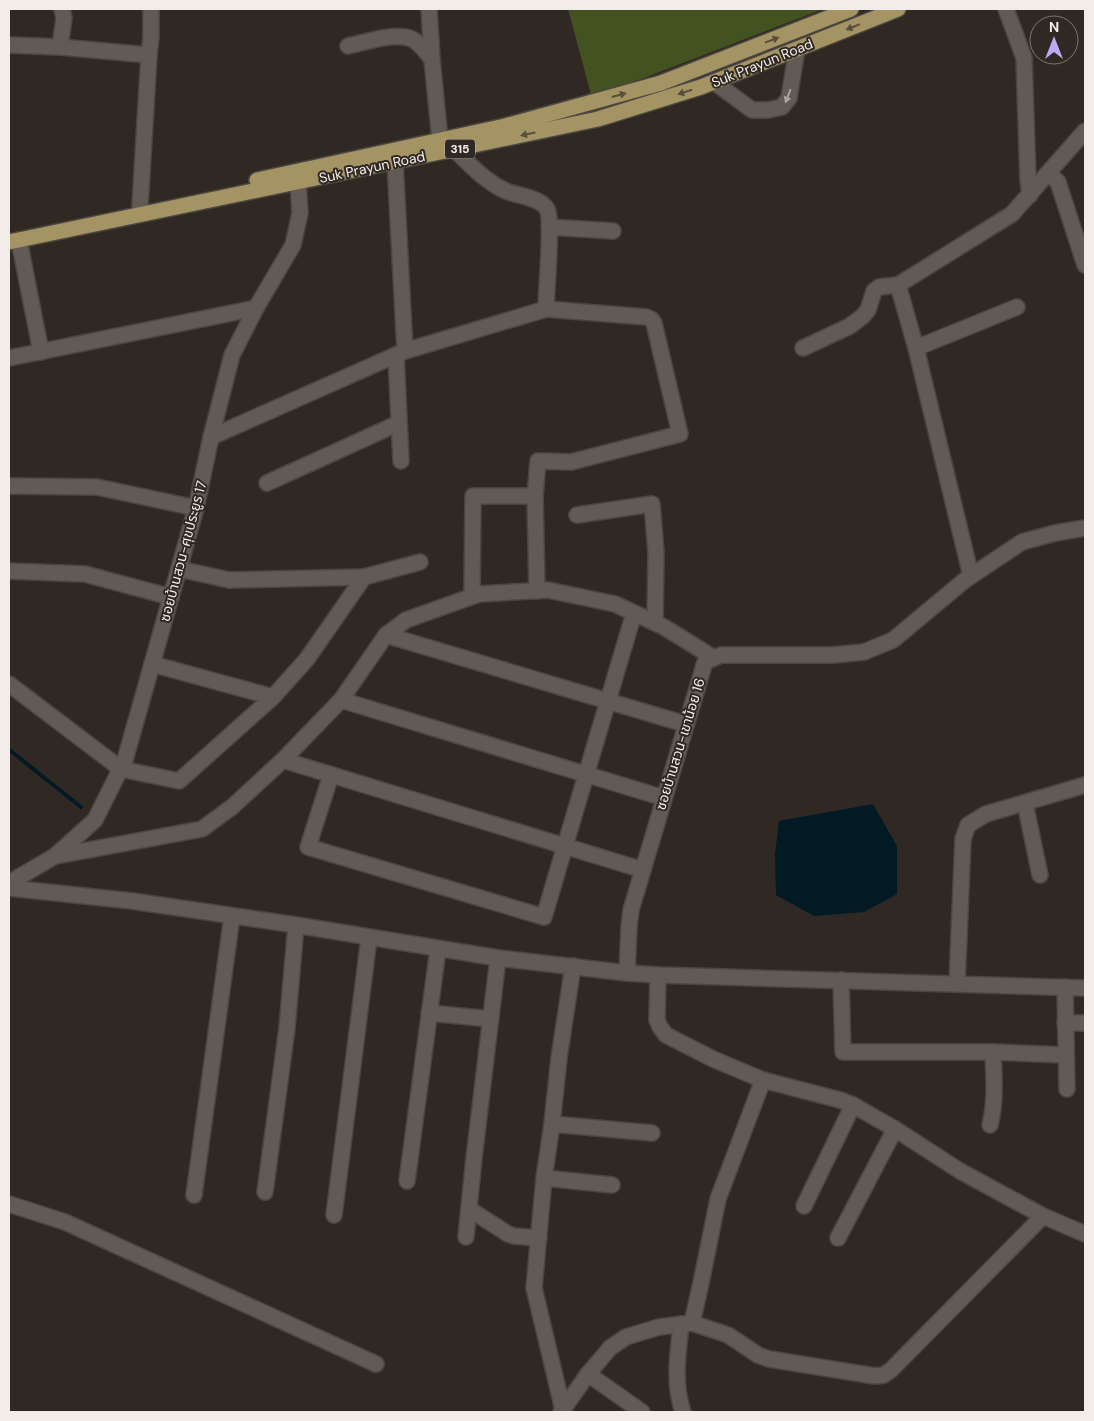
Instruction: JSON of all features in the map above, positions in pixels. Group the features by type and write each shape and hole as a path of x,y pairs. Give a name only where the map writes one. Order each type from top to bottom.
{"main road":[{"name":"Suk Prayun Road","path":"12,239 140,206 505,126 661,83 851,9"},
{"name":"Suk Prayun Road","path":"12,239 455,150 604,118 714,82 898,9"},
{"path":"596,101 604,118"}],"street":[{"path":"60,47 64,18 62,9"},
{"path":"140,206 149,55 152,37 151,9"},
{"path":"429,9 440,140"},
{"path":"1006,9 1024,58 1030,195"},
{"path":"348,46 398,36 413,40 422,46 432,59"},
{"path":"9,45 60,47 149,55"},
{"path":"714,82 752,110 768,110 782,107 790,98 797,49"},
{"path":"803,348 857,322 868,310 874,291 879,287 898,285 1012,214 1085,131"},
{"path":"455,150 478,173 506,191 533,199 546,207 549,227 546,309"},
{"path":"396,162 401,353 400,461"},
{"path":"1047,174 1058,182 1085,264"},
{"name":"ซอยบ้านสวน-ศุขประยูร 17","path":"9,883 56,856 95,820 125,760 196,508 211,436 232,355 292,245 300,212 298,182"},
{"path":"549,227 613,231"},
{"path":"12,239 41,352"},
{"path":"898,285 916,348 971,576"},
{"path":"916,348 1017,307"},
{"path":"9,358 256,308"},
{"path":"211,436 401,353 546,309 646,317 651,319 654,324 680,434 571,462 538,461 535,496 536,591"},
{"path":"268,483 399,423"},
{"path":"9,486 97,487 196,508"},
{"path":"472,596 472,496 535,496"},
{"path":"577,515 652,504 656,552 655,623"},
{"path":"56,856 202,829 232,807 283,760 341,700 386,634 406,620 472,596 548,590 615,604 655,623 714,658 721,655 833,655 864,652 893,640 971,576 1022,542 1055,533 1085,528"},
{"path":"179,569 228,580 364,577 420,562"},
{"path":"9,571 85,574 171,597"},
{"path":"9,684 121,769 179,782 273,696 307,659 364,577"},
{"path":"331,775 308,847 544,917 634,613"},
{"path":"386,634 685,724"},
{"name":"ซอยบ้านสวน-เขาน้อย 16","path":"627,973 629,927 643,870 705,662 714,658"},
{"path":"152,664 273,696"},
{"path":"341,700 664,798"},
{"path":"283,760 643,870"},
{"path":"957,984 963,839 968,825 986,814 1085,784"},
{"path":"1025,802 1040,875"},
{"path":"9,888 132,901 296,925 498,958 627,973 1085,988"},
{"path":"194,1195 232,916"},
{"path":"265,1192 287,1028 296,925"},
{"path":"334,1214 369,938"},
{"path":"407,1181 438,949"},
{"path":"466,1237 498,958"},
{"path":"567,1410 534,1288 544,1178 573,966"},
{"path":"658,975 657,1020 666,1036 762,1080 853,1105 896,1129 960,1171 1043,1216 1085,1234"},
{"path":"841,980 843,1052 993,1052 1066,1055"},
{"path":"1066,987 1067,1089"},
{"path":"429,1013 491,1020"},
{"path":"1066,1023 1085,1023"},
{"path":"990,1125 994,1110 993,1052"},
{"path":"683,1412 678,1394 676,1372 686,1324 701,1283 718,1199 762,1080"},
{"path":"804,1206 853,1105"},
{"path":"552,1124 652,1133"},
{"path":"838,1238 896,1129"},
{"path":"544,1178 612,1185"},
{"path":"9,1204 65,1222 376,1364"},
{"path":"469,1209 508,1234 538,1238"},
{"path":"567,1410 588,1374 610,1348 626,1337 659,1327 686,1324 728,1335 758,1355 769,1359 875,1376 884,1375 1043,1216"},
{"path":"588,1374 642,1412"}],"green space":[{"path":"568,9 823,9 592,98"}],"water":[{"path":"873,804 897,846 897,894 864,912 814,916 776,895 775,854 779,821"}],"waterway":[{"path":"9,750 81,807"}]}
